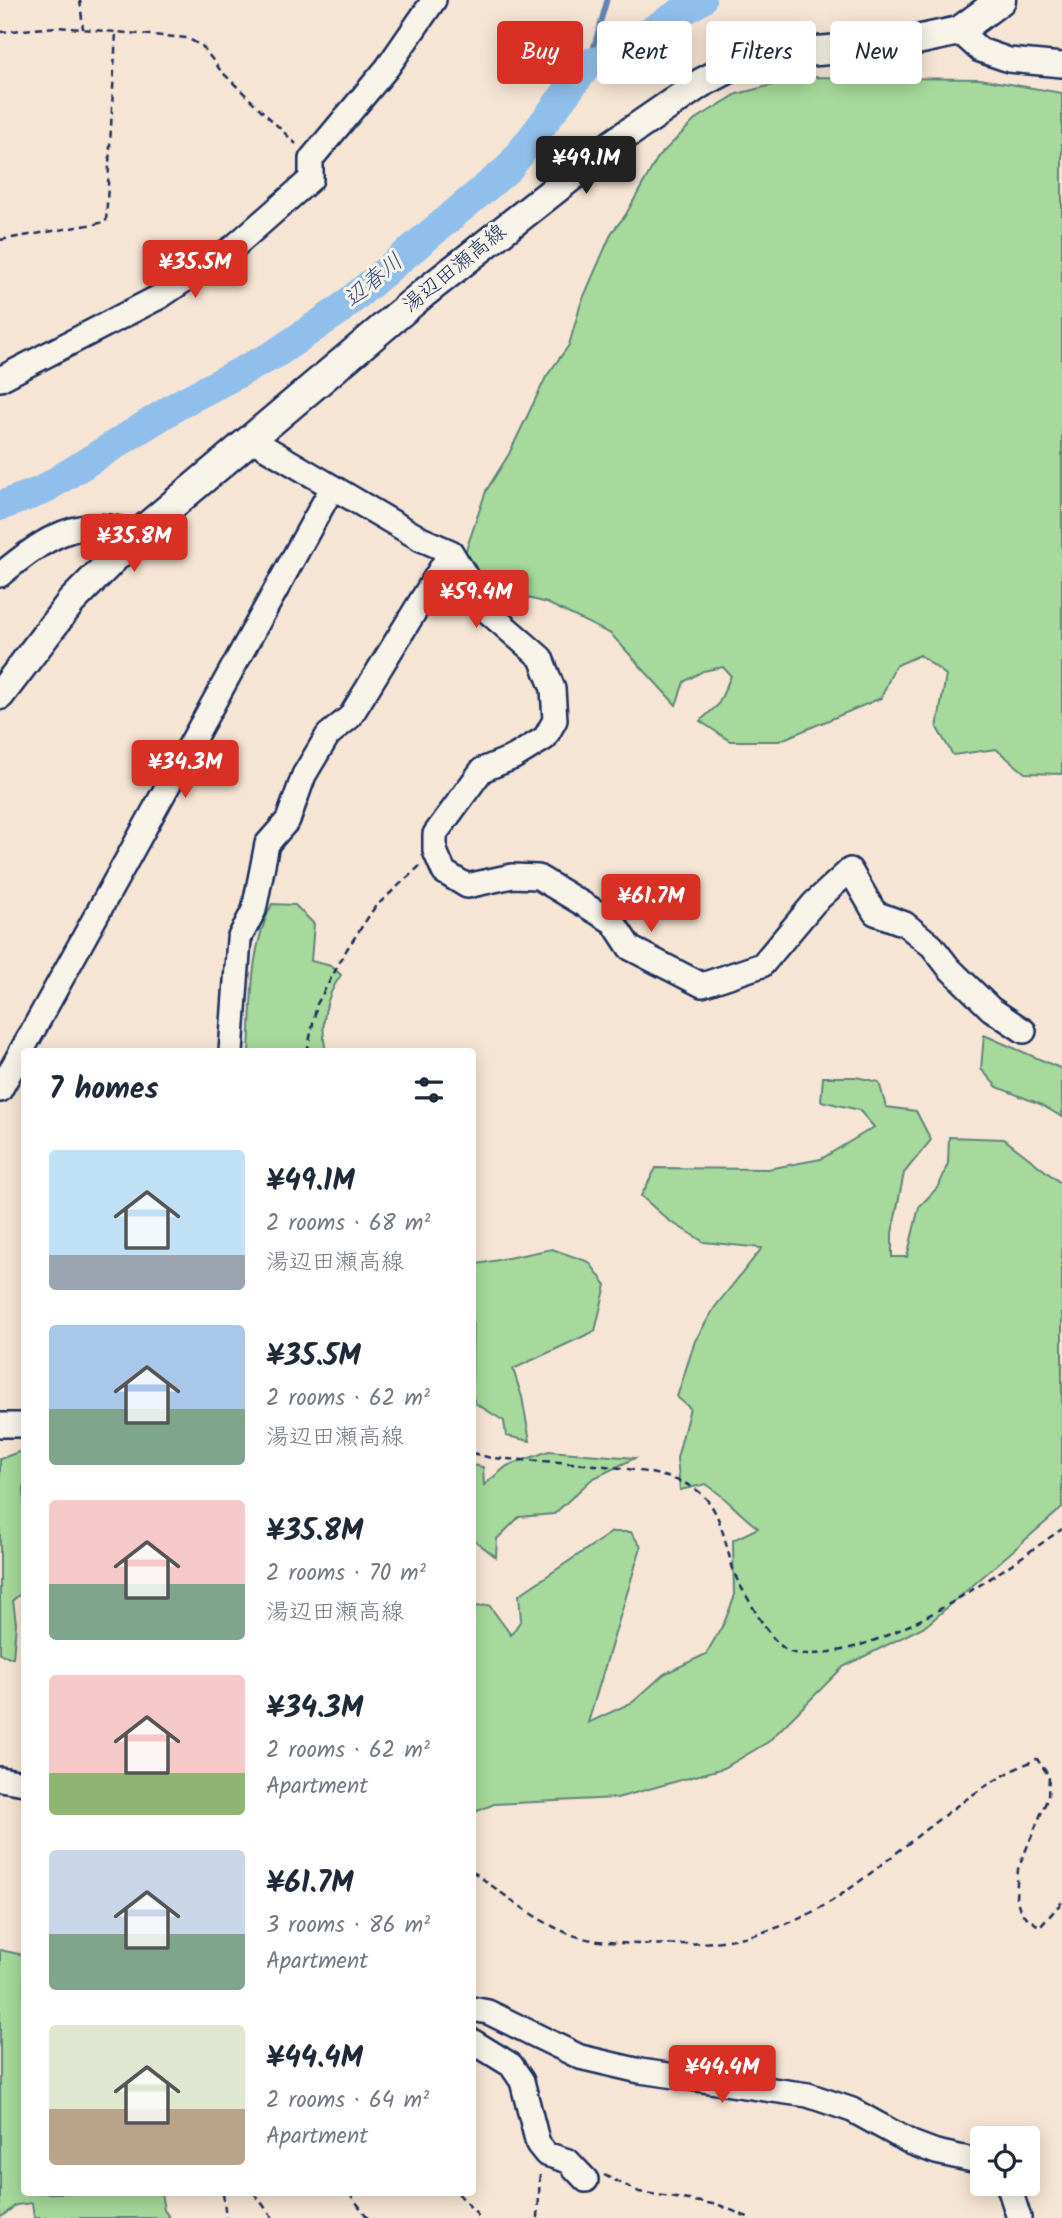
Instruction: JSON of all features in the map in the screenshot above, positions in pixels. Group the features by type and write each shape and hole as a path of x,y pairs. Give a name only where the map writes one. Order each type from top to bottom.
{"main road":[{"name":"湯辺田瀬高線","path":"0,695 71,602 137,535 424,293 561,185 701,83 732,67 783,54 898,44 959,31 1001,0"}],"street":[{"path":"0,380 161,296 235,246 311,179 311,159 387,68 434,0"},
{"path":"959,31 980,50 1009,60 1062,65"},
{"path":"249,438 421,539 451,552 487,611 541,658 553,689 555,720 545,738 514,757 482,770 435,834 435,851 444,872 467,886 512,876 538,877 613,922 630,948 702,985 762,965 814,903 850,870 875,914 905,924 932,946 949,968 991,1009 1024,1031"},
{"path":"23,1048 332,488"},
{"path":"0,575 60,533 88,526 117,527 137,535"},
{"path":"231,1048 239,939 254,910 267,845 288,820 304,775 328,735 349,717 451,552"},
{"path":"0,1090 21,1052"},
{"path":"0,1425 21,1424"},
{"path":"0,1779 21,1782"},
{"path":"476,2010 488,2012 580,2057 640,2071 808,2095 852,2110 924,2148 970,2159"},
{"path":"476,2044 510,2065 522,2081 538,2144 546,2154 568,2161 591,2176"},
{"path":"1011,2196 1019,2218"}],"path":[{"path":"80,0 83,29"},
{"path":"0,32 33,27 187,38 202,46 221,71 311,159"},
{"path":"0,240 106,222 116,32"},
{"path":"308,1048 317,1004 347,949 375,907 435,851"},
{"path":"476,1454 491,1458 649,1472 679,1480 700,1492 714,1508 735,1577 767,1629 787,1651 797,1654 827,1654 858,1647 918,1622 1062,1529"},
{"path":"476,1874 566,1933 615,1943 725,1943 802,1919 845,1892 927,1826 1012,1770 1037,1759 1049,1776 1048,1797 1018,1869 1016,1897 1021,1913 1040,1927 1062,1902"},
{"path":"538,2218 540,2171 546,2154"},
{"path":"591,2176 639,2192 719,2205 750,2218"},
{"path":"223,2196 226,2218"},
{"path":"256,2196 273,2218"},
{"path":"351,2196 368,2218"},
{"path":"461,2196 480,2218"}],"green space":[{"path":"816,77 830,77 830,84 922,84 922,78 980,79 1062,93 1062,774 1025,773 996,749 953,755 937,728 946,675 920,655 895,666 881,698 779,741 730,741 700,721 718,705 731,676 723,667 703,671 684,682 676,705 611,634 547,603 498,590 472,570 465,553 486,491 509,454 546,377 569,345 581,303 612,232 625,216 658,157 696,119 737,94 776,84 816,84"},
{"path":"272,904 295,905 314,924 311,961 331,966 341,975 325,1012 326,1048 249,1048 255,958"},
{"path":"984,1035 1062,1069 1062,1117 1040,1104 997,1087 981,1069"},
{"path":"823,1077 856,1077 879,1082 886,1107 916,1111 931,1140 904,1173 892,1233 892,1257 907,1257 919,1207 939,1186 948,1163 949,1137 1004,1139 1062,1184 1062,1508 927,1625 843,1667 768,1742 724,1768 617,1798 494,1804 476,1812 476,1607 489,1605 511,1635 521,1620 519,1595 612,1532 631,1532 641,1547 588,1723 633,1702 664,1674 706,1654 724,1623 734,1598 733,1540 758,1528 706,1484 680,1490 677,1458 690,1408 677,1397 695,1341 715,1307 762,1248 704,1242 668,1220 641,1196 656,1168 768,1169 821,1159 874,1127 859,1110 821,1101"},
{"path":"552,1249 589,1262 606,1285 595,1331 513,1369 522,1397 530,1441 506,1436 504,1421 476,1404 476,1264"},
{"path":"21,1451 21,1593 13,1600 16,1623 13,1658 0,1654 0,1459"},
{"path":"549,1451 635,1458 592,1479 554,1514 519,1517 497,1539 496,1557 476,1541 476,1466 483,1467 484,1485 507,1466"},
{"path":"0,1950 21,1954 21,2196 162,2196 164,2210 170,2218 34,2218 32,2203 16,2205 0,2218"}],"waterway":[{"path":"589,63 607,0"},
{"name":"辺春川","path":"0,506 41,491 183,402 275,354 338,311 509,168 589,63 604,60 701,0"}]}
